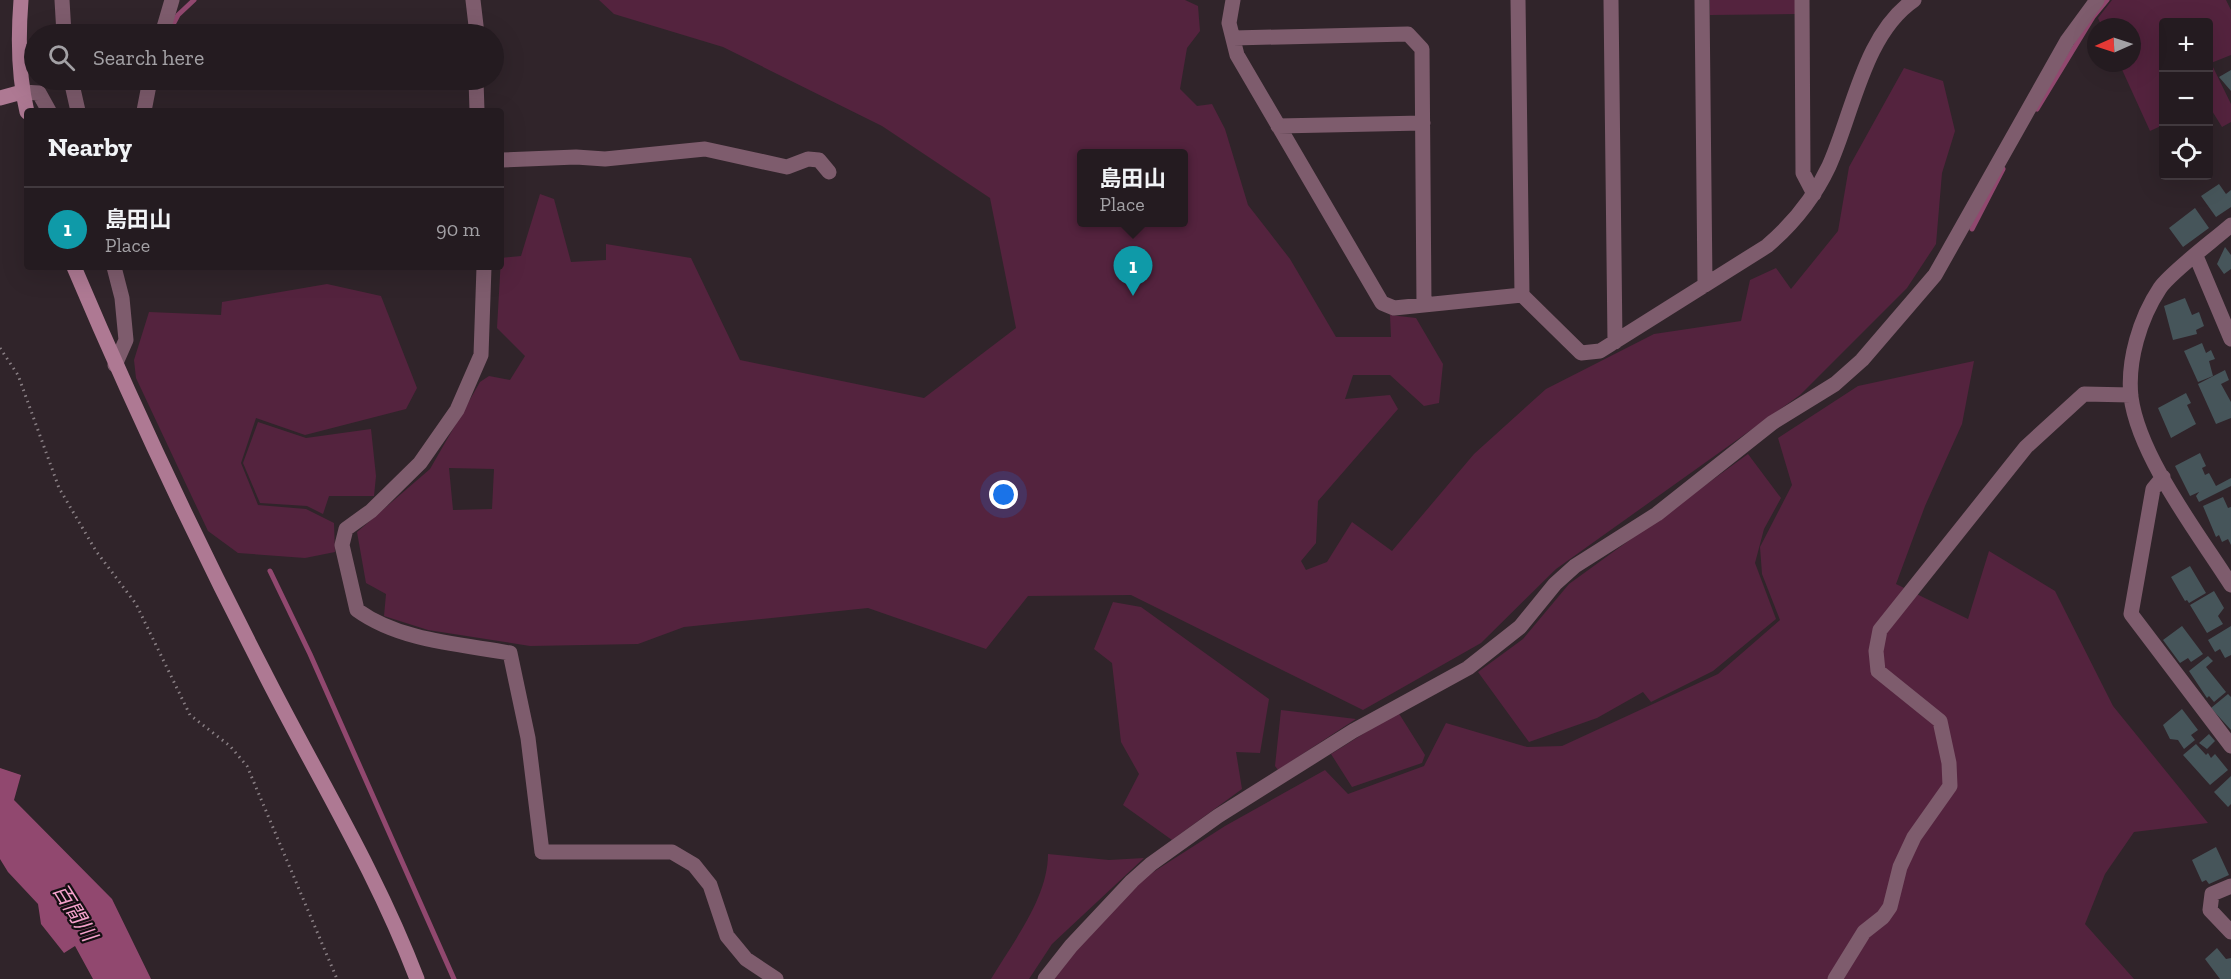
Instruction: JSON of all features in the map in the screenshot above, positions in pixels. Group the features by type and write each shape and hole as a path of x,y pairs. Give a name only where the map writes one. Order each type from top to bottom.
{"street":[{"path":"21,0 18,41 22,92 26,108"},
{"path":"62,0 63,24"},
{"path":"165,24 172,0"},
{"path":"473,0 476,24"},
{"path":"1233,0 1229,22 1237,55 1382,303 1394,308 1522,295"},
{"path":"1518,0 1522,295 1581,352 1600,351 1615,342 1767,246 1789,227 1814,194 1829,165 1884,31 1900,9 1914,0"},
{"path":"1611,0 1615,342"},
{"path":"1702,0 1705,285"},
{"path":"1802,0 1803,172 1814,194"},
{"path":"1046,979 1071,946 1151,864 1218,816 1343,737 1467,668 1520,627 1555,584 1575,566 1657,514 1772,423 1835,384 1855,366 1935,275 2067,41 2097,0"},
{"path":"1233,38 1408,34 1422,49 1424,305"},
{"path":"73,90 77,108"},
{"path":"145,108 148,90"},
{"path":"476,90 477,108"},
{"path":"0,98 22,92 39,93 47,108"},
{"path":"1278,126 1423,123"},
{"path":"504,160 576,157 605,159 705,149 788,167 808,159 819,160 829,172"},
{"path":"2231,225 2160,287 2139,328 2133,361 2131,395 2138,423 2163,477 2231,585"},
{"path":"2196,256 2231,339"},
{"path":"75,270 116,365 263,671 342,817 417,979"},
{"path":"115,270 123,298 126,340 116,365"},
{"path":"484,270 481,355 457,411 420,463 370,512 346,529 342,545 357,610 372,621 403,633 510,653 528,738 542,852 672,852 694,865 710,885 727,936 746,958 776,979"},
{"path":"1835,979 1864,932 1883,917 1890,907 1900,867 1914,837 1950,786 1949,763 1940,721 1878,670 1876,651 1880,630 2026,447 2084,394 2131,395"},
{"path":"2163,477 2153,489 2131,614 2231,746"},
{"path":"2231,886 2212,894 2210,910 2231,932"}],"path":[{"path":"0,348 18,375 60,488 96,551 136,604 190,715 230,746 247,766 337,979"}],"shaded area":[{"path":"599,0 1185,0 1198,6 1200,31 1187,48 1180,89 1197,106 1212,104 1225,129 1248,205 1290,259 1336,337 1391,337 1390,315 1416,318 1443,364 1439,403 1424,406 1390,375 1353,375 1345,399 1390,395 1398,409 1318,501 1316,543 1301,561 1306,570 1327,562 1352,522 1392,551 1474,454 1546,389 1654,334 1741,321 1750,280 1776,268 1791,289 1838,231 1849,167 1904,68 1943,81 1955,131 1942,173 1936,244 1907,288 1800,395 1556,569 1481,643 1363,710 1131,595 1028,596 986,649 868,608 684,627 638,644 530,646 428,630 384,616 386,594 366,583 357,532 430,469 480,382 489,376 510,380 525,356 497,328 500,270 504,270 504,258 521,256 540,194 554,199 571,262 606,260 606,244 691,258 740,360 924,398 1016,328 990,198 882,126 723,47 614,14","holes":["449,468 494,469 492,509 453,510"]},
{"path":"1710,0 1795,0 1795,14 1710,15"},
{"path":"2112,0 2226,0 2231,10 2231,55 2213,62 2213,18 2159,18 2159,127 2150,131 2123,72 2141,72 2141,18 2098,18"},
{"path":"2213,67 2231,104 2231,122 2222,127 2213,112"},
{"path":"327,284 381,296 417,388 406,409 305,435 256,418 241,463 258,505 306,509 334,523 335,552 305,558 238,553 208,531 136,378 134,360 149,312 221,315 222,302"},
{"path":"1974,361 1962,424 1925,506 1896,584 1968,619 1989,551 2055,591 2113,706 2208,823 2134,832 2105,874 2085,924 2134,979 1051,979 1133,885 1225,826 1325,770 1348,794 1424,766 1446,723 1527,747 1562,746 1718,674 1780,620 1762,574 1760,547 1792,485 1778,438 1858,386"},
{"path":"258,422 306,438 371,429 376,476 374,496 329,496 323,514 307,506 260,503 243,463"},
{"path":"1748,454 1781,498 1764,529 1755,563 1776,619 1713,671 1651,702 1643,692 1597,718 1529,742 1478,672 1523,639 1569,584"},
{"path":"1113,602 1141,607 1269,699 1260,753 1236,752 1242,789 1172,840 1123,805 1139,774 1121,742 1112,663 1094,649"},
{"path":"1281,710 1356,719 1278,770 1275,766"},
{"path":"1398,712 1425,755 1422,763 1352,787 1331,754"},
{"path":"1048,854 1109,860 1144,858 1052,944 1029,979 991,979 1036,903 1042,887"}],"water":[{"name":"百間川","path":"0,768 21,775 14,800 112,899 151,979 93,979 75,946 64,953 41,924 38,904 8,872 0,859"}],"building":[{"path":"2231,70 2231,91 2219,77"},
{"path":"2219,184 2226,194 2231,190 2231,207 2216,217 2201,196"},
{"path":"2195,208 2209,228 2183,247 2169,228"},
{"path":"2225,247 2231,255 2231,269 2224,274 2217,264"},
{"path":"2185,298 2192,315 2199,312 2204,326 2196,330 2197,334 2173,340 2164,306"},
{"path":"2202,343 2206,353 2211,350 2215,359 2209,361 2213,376 2198,382 2184,351"},
{"path":"2225,370 2229,380 2221,384 2231,402 2231,418 2216,424 2198,384"},
{"path":"2186,393 2191,403 2187,405 2196,424 2171,438 2158,408"},
{"path":"2200,453 2206,466 2202,468 2205,475 2209,473 2216,486 2231,478 2231,486 2199,502 2196,496 2199,492 2190,496 2175,466"},
{"path":"2223,497 2228,508 2231,507 2231,545 2228,539 2222,542 2219,535 2216,537 2203,506"},
{"path":"2190,566 2206,593 2189,603 2185,601 2171,577"},
{"path":"2214,591 2224,608 2218,616 2223,624 2207,633 2190,605"},
{"path":"2182,626 2203,654 2191,662 2188,658 2180,663 2163,640"},
{"path":"2231,626 2231,655 2225,658 2220,649 2215,652 2208,640"},
{"path":"2208,656 2213,661 2206,667 2226,692 2214,702 2209,696 2207,698 2189,671"},
{"path":"2228,694 2231,697 2231,730 2211,708"},
{"path":"2182,709 2198,730 2191,735 2195,740 2184,749 2178,740 2170,739 2163,725"},
{"path":"2209,734 2215,741 2207,749 2199,743"},
{"path":"2196,744 2211,758 2215,754 2228,770 2210,785 2183,755"},
{"path":"2231,776 2231,804 2228,807 2214,792"},
{"path":"2216,847 2229,875 2209,884 2206,880 2202,882 2192,860"},
{"path":"2217,948 2226,959 2231,958 2231,979 2220,979 2205,959"}],"waterway":[{"path":"173,24 178,15 194,0"},
{"path":"2037,109 2093,17 2107,0"},
{"path":"1972,229 2003,169"},
{"path":"270,571 310,654 454,979"}],"place":[{"name":"島田山","path":"1133,296"}]}
